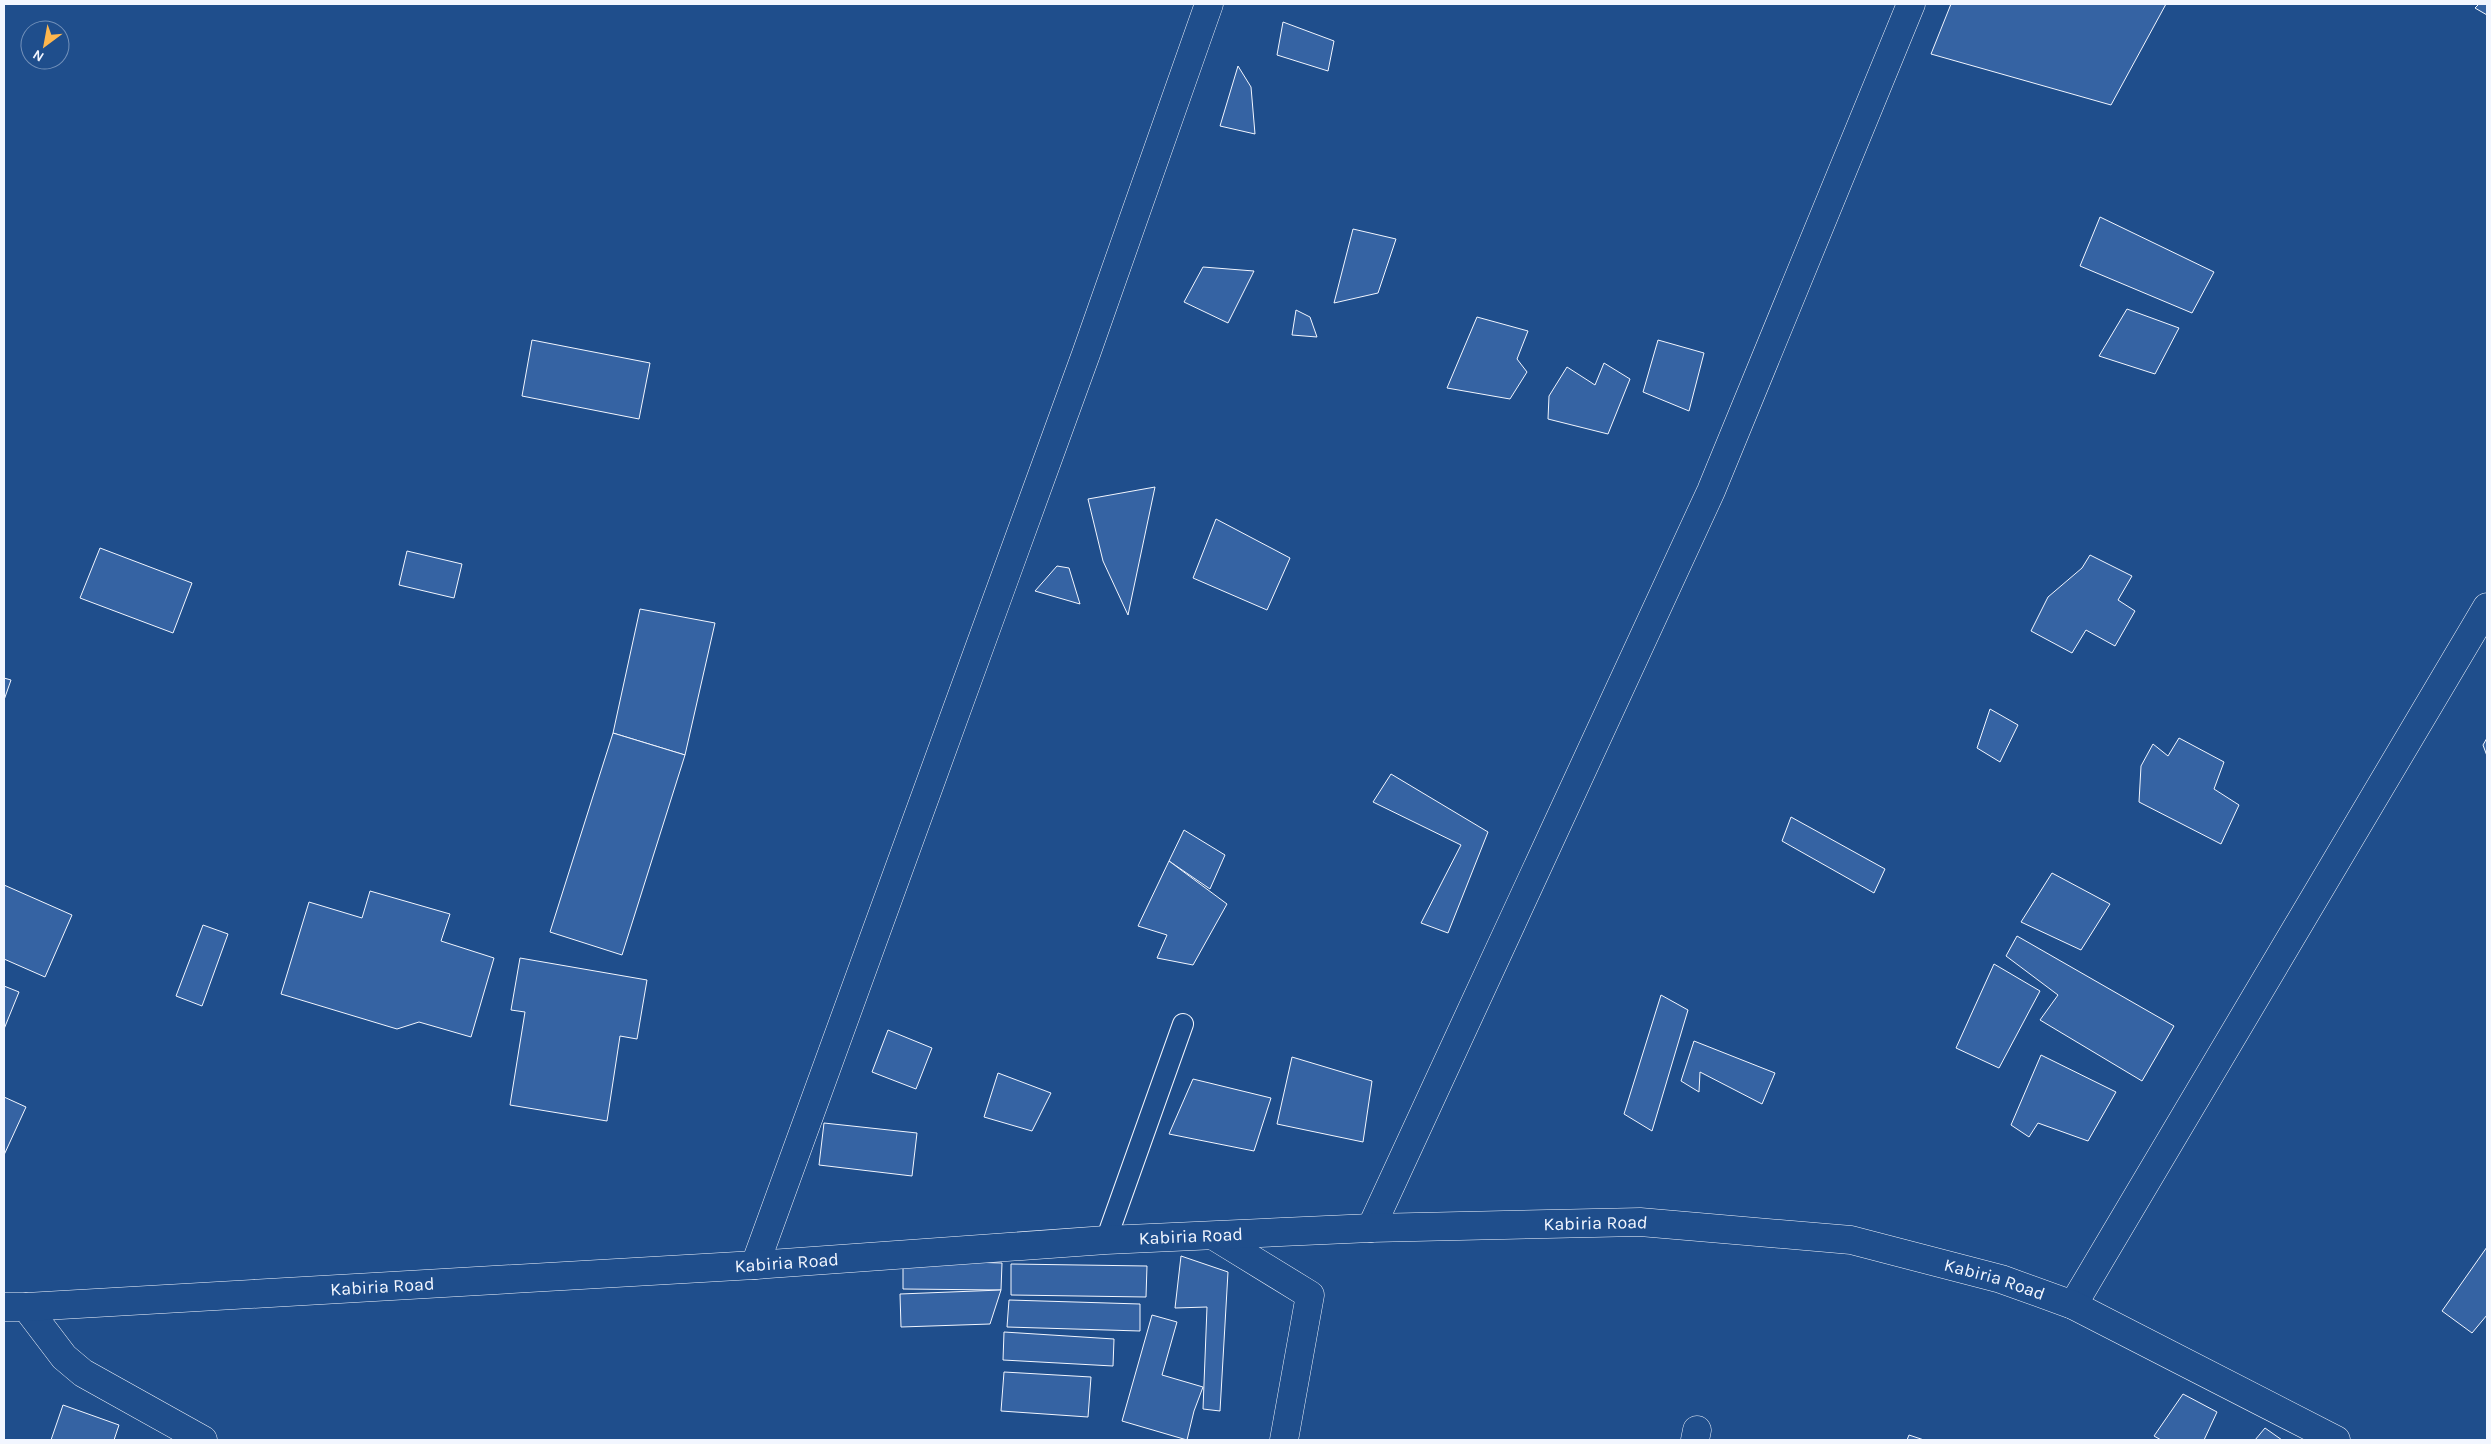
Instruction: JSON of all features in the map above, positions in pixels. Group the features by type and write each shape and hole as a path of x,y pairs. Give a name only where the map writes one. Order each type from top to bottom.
{"street":[{"path":"755,1265 1080,373 1209,4"},
{"path":"1371,1228 1711,491 1911,4"},
{"path":"2073,1304 2487,608"},
{"name":"Kabiria Road","path":"15,1307 755,1265 1106,1240 1371,1228 1640,1222 1851,1240 2001,1279 2073,1304 2336,1440"},
{"path":"1214,1236 1310,1295 1284,1440"},
{"path":"15,1307 64,1357 83,1372 203,1440"}],"lane":[{"path":"1106,1240 1183,1024"}],"building":[{"path":"1951,4 2166,4 2111,105 1931,54"},
{"path":"2479,4 2487,4 2487,15 2475,8"},
{"path":"1283,22 1334,41 1328,71 1277,55"},
{"path":"1238,66 1251,87 1255,134 1220,126"},
{"path":"2100,217 2214,272 2192,313 2080,266"},
{"path":"1353,229 1396,239 1378,293 1334,303"},
{"path":"1203,267 1254,271 1228,323 1184,302"},
{"path":"2127,309 2179,328 2155,374 2099,356"},
{"path":"1296,310 1310,317 1317,337 1292,335"},
{"path":"1477,317 1528,331 1517,359 1527,372 1510,399 1447,388"},
{"path":"532,340 650,363 639,419 522,396"},
{"path":"1658,340 1704,353 1689,411 1643,392"},
{"path":"1604,363 1630,379 1608,434 1548,419 1549,396 1567,367 1595,385"},
{"path":"1155,487 1128,615 1103,561 1088,499"},
{"path":"1216,519 1290,558 1267,610 1193,578"},
{"path":"100,548 192,583 173,633 80,598"},
{"path":"407,551 462,564 454,598 399,585"},
{"path":"2090,555 2132,576 2118,600 2135,611 2115,646 2086,630 2072,653 2031,631 2048,597 2082,568"},
{"path":"1057,566 1069,568 1080,604 1035,591"},
{"path":"640,609 715,623 685,755 613,733"},
{"path":"4,678 11,680 4,700"},
{"path":"1990,709 2018,725 2000,762 1977,748"},
{"path":"613,733 685,755 622,955 550,932"},
{"path":"2179,738 2224,762 2214,789 2239,805 2221,844 2139,802 2141,766 2153,744 2168,756"},
{"path":"2487,738 2487,756 2483,745"},
{"path":"1391,774 1488,832 1448,933 1421,923 1461,845 1373,802"},
{"path":"1791,817 1885,869 1874,893 1782,841"},
{"path":"1184,830 1225,855 1210,889 1169,861"},
{"path":"1169,861 1227,904 1193,965 1157,958 1167,935 1138,926"},
{"path":"2052,873 2110,904 2081,950 2021,922"},
{"path":"4,885 72,915 45,977 4,959"},
{"path":"370,891 450,914 441,941 494,958 471,1037 419,1022 397,1029 281,994 309,902 362,918"},
{"path":"203,925 228,934 202,1006 176,996"},
{"path":"2017,936 2174,1026 2142,1081 2040,1020 2058,995 2006,956"},
{"path":"520,958 647,980 637,1039 620,1036 607,1121 510,1105 525,1012 511,1010"},
{"path":"1994,964 2040,991 1999,1068 1956,1048"},
{"path":"4,986 19,992 4,1029"},
{"path":"1661,995 1688,1010 1652,1131 1624,1114"},
{"path":"888,1030 932,1048 916,1089 872,1072"},
{"path":"1694,1041 1775,1073 1762,1104 1700,1072 1699,1092 1681,1081"},
{"path":"2041,1055 2116,1092 2088,1141 2038,1123 2029,1137 2011,1125"},
{"path":"1292,1057 1372,1081 1363,1142 1277,1124"},
{"path":"998,1073 1051,1093 1032,1131 984,1117"},
{"path":"1193,1079 1271,1098 1254,1151 1169,1134"},
{"path":"4,1097 26,1107 4,1155"},
{"path":"824,1123 917,1133 912,1176 819,1165"},
{"path":"2487,1247 2487,1315 2472,1333 2442,1311"},
{"path":"1181,1256 1228,1272 1220,1411 1203,1409 1207,1307 1175,1308"},
{"path":"903,1260 1002,1263 1001,1290 903,1289"},
{"path":"1011,1264 1147,1266 1146,1297 1011,1295"},
{"path":"1001,1290 990,1324 901,1327 900,1294"},
{"path":"1009,1300 1140,1304 1140,1331 1007,1327"},
{"path":"1152,1315 1177,1322 1162,1375 1203,1387 1194,1411 1187,1440 1122,1421"},
{"path":"1004,1332 1114,1339 1113,1366 1003,1360"},
{"path":"1004,1372 1091,1377 1088,1417 1001,1411"},
{"path":"2183,1394 2217,1412 2204,1440 2161,1440 2154,1436"},
{"path":"63,1405 119,1425 114,1440 51,1440"},
{"path":"2265,1428 2282,1440 2255,1440"},
{"path":"1909,1435 1924,1440 1907,1440"}]}
